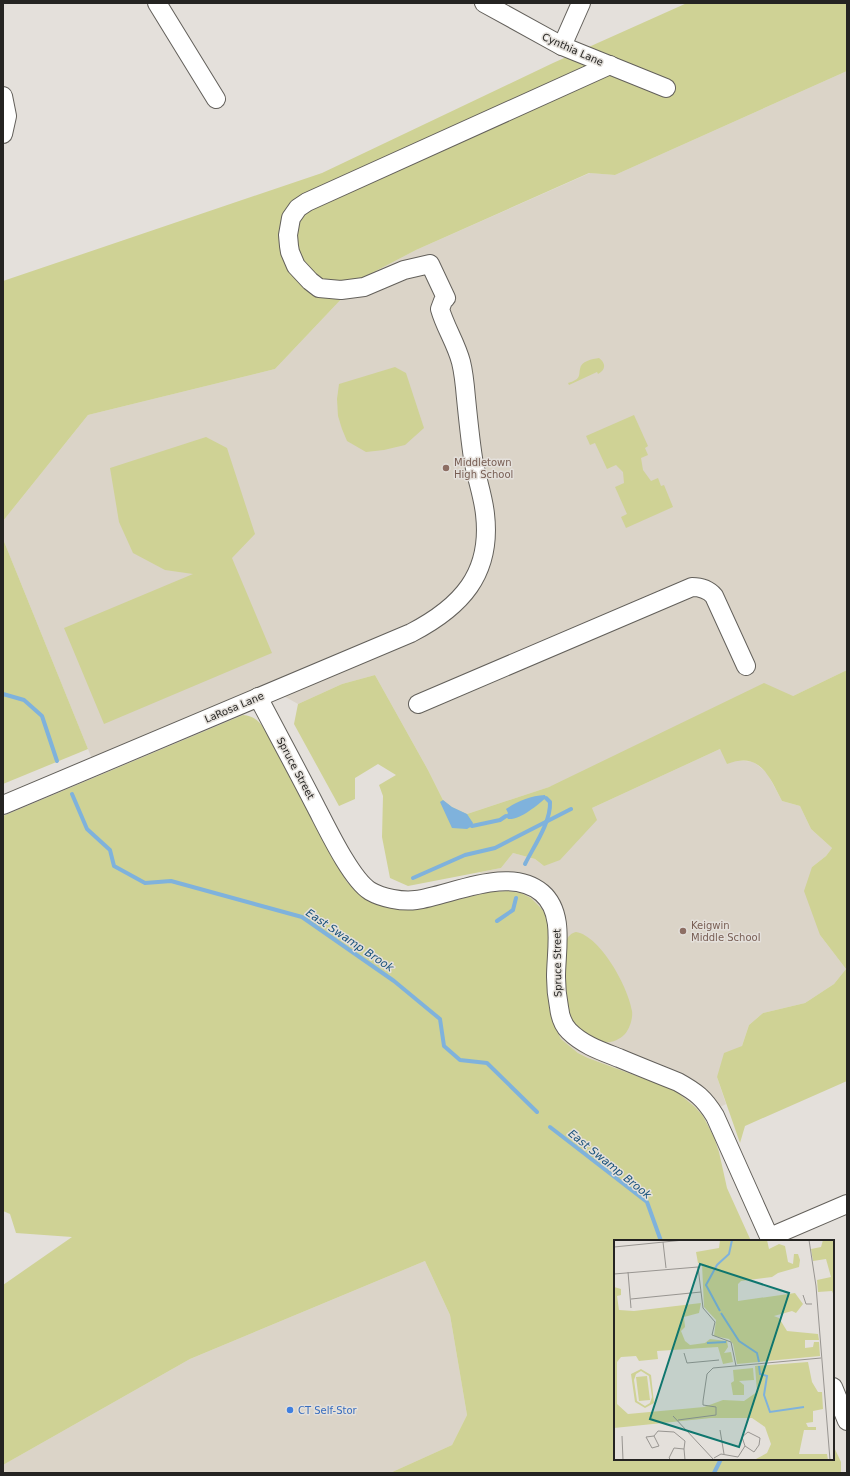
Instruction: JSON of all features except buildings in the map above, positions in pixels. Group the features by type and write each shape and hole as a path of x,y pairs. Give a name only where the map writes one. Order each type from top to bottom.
{"street":[{"path":"157,3 216,99"},
{"name":"Cynthia Lane","path":"484,3 562,46 666,88"},
{"path":"562,46 581,3"},
{"name":"LaRosa Lane","path":"3,805 258,696 411,633 445,612 459,600 476,575 484,556 486,541 486,515 473,457 463,371 458,352 440,309 446,298 430,264 404,270 364,287 341,290 319,288 302,274 290,252 288,235 292,218 298,208 307,202 610,65"},
{"path":"3,96 7,116 3,134"},
{"path":"418,704 692,587 705,588 714,596 746,666"},
{"name":"Spruce Street","path":"258,696 339,850 360,881 370,890 382,896 396,899 416,900 495,882 508,882 527,885 538,890 545,896 551,905 557,932 556,995 560,1016 565,1026 573,1035 587,1045 678,1082 692,1089 706,1101 715,1116 771,1239"},
{"path":"771,1239 847,1204"},
{"path":"834,1390 847,1421"}],"shaded area":[{"name":"Middletown High School","path":"847,71 847,670 793,696 549,787 467,814 452,807 443,800 375,675 342,684 298,704 264,685 92,759 3,539 3,521 88,415 275,369 347,293 374,272 416,250 590,173 615,175"},
{"name":"Keigwin Middle School","path":"720,749 737,760 754,762 767,773 782,801 800,806 811,829 832,848 826,856 812,867 820,935 846,969 834,984 805,1003 763,1013 749,1025 742,1046 717,1077 726,1104 703,1116 695,1107 676,1092 588,1058 578,1053 561,1039 553,1023 549,1007 548,927 541,908 531,898 521,893 508,891 489,892 480,872 501,868 513,853 535,859 544,866 592,808"},
{"path":"425,1261 450,1315 467,1415 452,1445 390,1473 3,1473 3,1465 190,1359"}],"green space":[{"path":"687,3 847,3 847,71 615,175 589,173 416,250 374,272 347,293 275,369 88,415 3,521 3,281 322,173 553,63"},
{"path":"599,358 604,364 603,371 598,374 597,372 569,385 568,383 578,378 582,364"},
{"path":"395,367 406,373 424,428 405,445 384,450 366,452 347,441 342,429 338,416 337,399 339,384"},
{"path":"634,415 648,446 645,448 648,455 641,458 643,470 651,481 658,478 661,486 664,485 673,507 626,528 621,517 627,514 615,487 624,483 623,472 616,465 607,469 595,443 590,445 586,436"},
{"path":"206,437 227,448 255,534 232,558 272,653 104,724 64,628 193,574 165,570 133,553 119,522 110,468"},
{"path":"3,539 88,749 3,784"},
{"path":"847,670 847,1081 745,1126 740,1143 717,1077 724,1053 742,1046 749,1025 763,1013 805,1003 834,984 846,969 820,935 804,891 812,867 826,856 832,848 811,829 800,806 782,801 773,783 762,768 755,763 748,761 738,761 727,764 720,749 592,808 597,820 560,860 544,866 535,859 513,853 501,868 408,886 390,878 382,837 383,796 379,785 396,775 378,764 355,778 355,799 339,806 294,724 298,704 342,684 375,675 443,800 452,807 467,814 549,787 764,683 793,696"},
{"path":"243,715 250,716 264,728 347,882 362,895 444,903 489,892 508,891 521,893 531,898 546,915 548,927 549,1007 553,1023 561,1039 578,1053 588,1058 677,1092 695,1107 703,1116 714,1137 727,1188 751,1240 614,1240 614,1460 834,1460 834,1447 841,1462 841,1473 390,1473 452,1445 467,1415 450,1315 425,1261 190,1359 3,1465 3,1285 72,1237 16,1233 10,1214 3,1211 3,816"},
{"path":"576,932 595,943 604,953 620,977 626,990 632,1011 632,1020 627,1032 616,1041 601,1042 589,1038 579,1029 571,1017 566,992 565,948 569,936"}],"water":[{"path":"545,795 546,798 523,815 513,819 508,819 506,816 508,813 506,809 524,799"},
{"path":"443,800 452,807 467,814 473,823 472,826 467,829 452,828 440,802"}],"waterway":[{"name":"East Swamp Brook","path":"3,694 24,700 42,716 57,761"},
{"name":"East Swamp Brook","path":"72,794 87,829 110,850 114,866 145,883 171,881 302,917 394,981 440,1019 444,1046 460,1060 487,1063 537,1112"},
{"path":"525,864 548,818 550,802 546,798"},
{"path":"413,878 465,855 495,848 571,809"},
{"path":"472,826 500,820 506,816"},
{"path":"497,921 513,910 516,898"},
{"name":"East Swamp Brook","path":"550,1127 647,1202 661,1240"},
{"name":"East Swamp Brook","path":"714,1473 720,1460"}],"place":[{"name":"Middletown High School","path":"446,468"},
{"name":"Keigwin Middle School","path":"683,931"},
{"name":"CT Self-Stor","path":"290,1410"}]}
